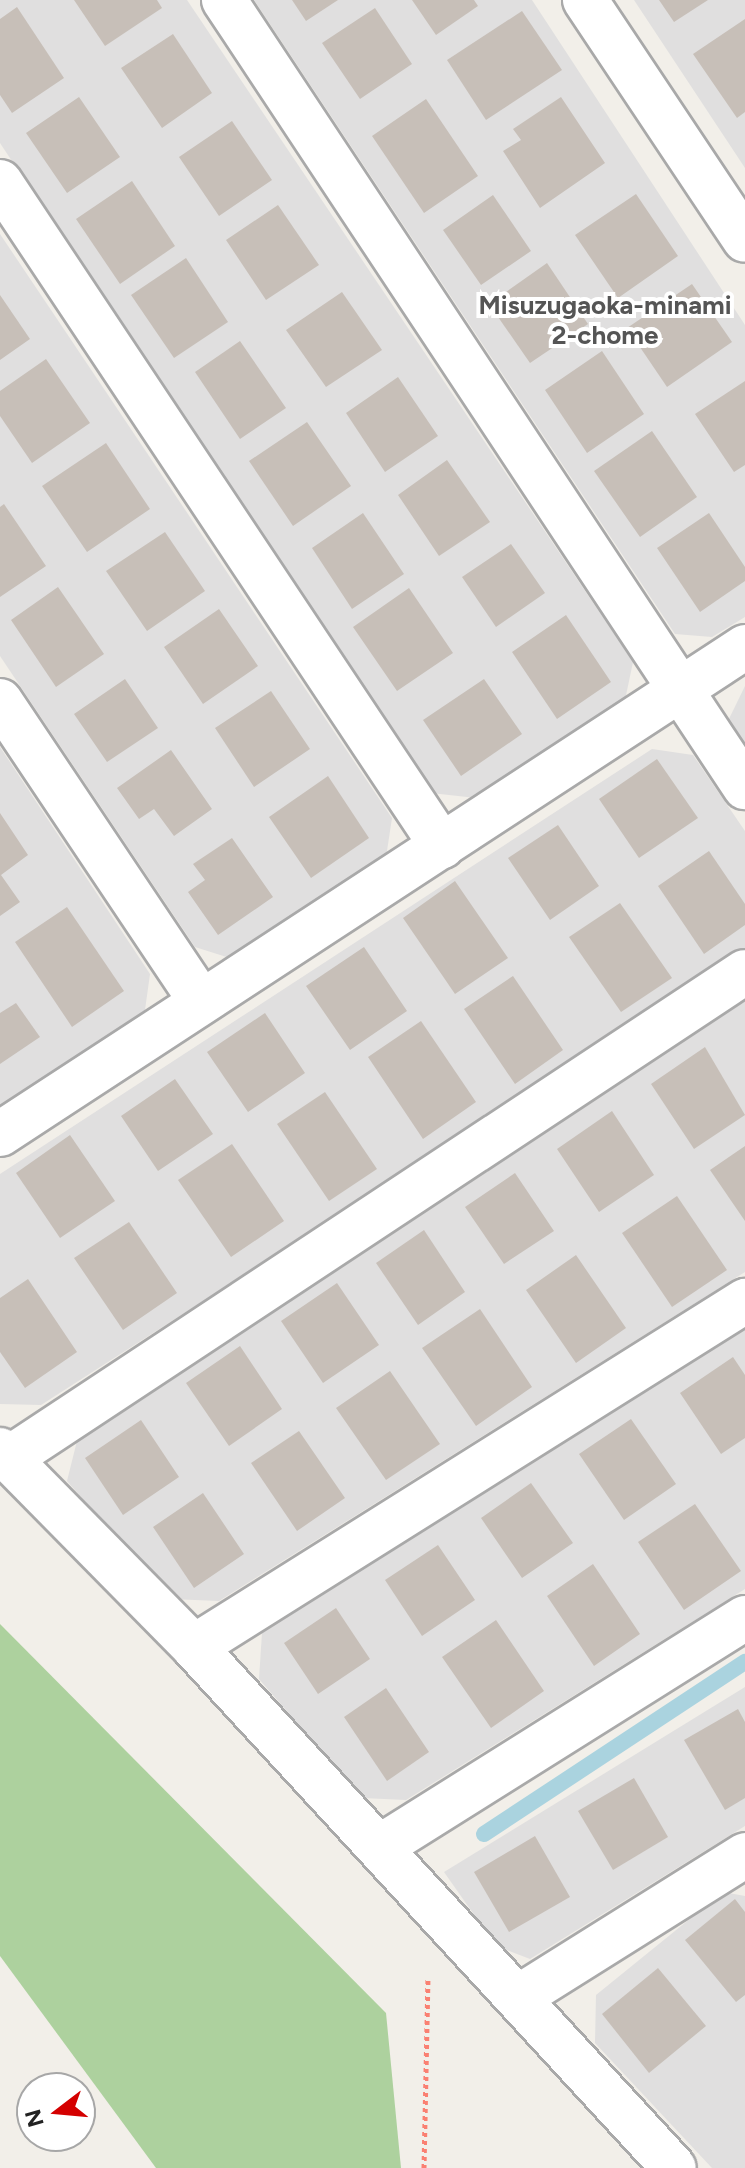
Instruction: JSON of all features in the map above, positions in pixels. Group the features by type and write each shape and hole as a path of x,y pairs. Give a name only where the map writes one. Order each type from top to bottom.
{"street":[{"path":"224,0 745,787"},
{"path":"585,0 745,240"},
{"path":"0,182 442,846"},
{"path":"0,1134 745,647"},
{"path":"0,701 201,1001"},
{"path":"674,2168 194,1647 4,1454 745,972"},
{"path":"194,1647 745,1301"},
{"path":"380,1847 745,1618"},
{"path":"519,1997 745,1855"}],"path":[{"path":"424,2168 429,1957 443,1916"}],"shaded area":[{"path":"0,0 187,0 633,662 625,700 476,798 431,793 0,143"},
{"path":"254,0 532,0 745,325 745,617 712,637 675,634"},
{"path":"634,0 745,0 745,168"},
{"path":"0,234 392,818 385,864 236,960 195,947 0,656"},
{"path":"745,686 745,750 727,723"},
{"path":"0,747 150,974 144,1017 0,1112"},
{"path":"652,749 693,755 745,831 745,953 41,1405 0,1404 0,1174"},
{"path":"745,996 745,1272 219,1601 171,1599 67,1481 78,1437"},
{"path":"745,1323 745,1589 406,1800 362,1798 259,1679 262,1633"},
{"path":"745,1687 745,1826 530,1959 496,1946 444,1872"},
{"path":"723,1892 745,1896 745,2168 712,2168 595,2043 596,1995"}],"green space":[{"path":"0,1624 386,2013 401,2168 156,2168 96,2086 96,2072 85,2072 0,1956"}],"building":[{"path":"74,0 157,0 162,8 105,46"},
{"path":"292,0 338,0 306,21"},
{"path":"412,0 474,0 478,6 436,35"},
{"path":"659,0 708,0 674,22"},
{"path":"17,7 64,78 12,113 0,95 0,19"},
{"path":"375,8 412,64 360,99 322,43"},
{"path":"522,11 562,70 486,120 447,60"},
{"path":"745,19 745,112 737,118 693,54"},
{"path":"173,34 212,93 162,128 121,68"},
{"path":"79,97 120,157 67,193 26,133"},
{"path":"561,97 605,163 540,208 503,151 521,140 513,129"},
{"path":"426,99 478,176 424,213 372,136"},
{"path":"232,121 272,180 219,216 179,157"},
{"path":"132,181 175,246 120,284 76,219"},
{"path":"636,194 678,256 618,298 575,235"},
{"path":"493,195 531,251 481,285 443,230"},
{"path":"278,205 319,265 266,300 226,240"},
{"path":"186,258 228,322 174,358 131,295"},
{"path":"547,263 588,324 530,363 489,304"},
{"path":"692,284 732,342 667,387 627,328"},
{"path":"342,292 382,350 326,387 286,330"},
{"path":"0,295 30,339 0,360"},
{"path":"240,341 286,408 240,439 195,372"},
{"path":"602,351 644,414 587,453 545,390"},
{"path":"46,359 90,423 32,463 0,416 0,391"},
{"path":"398,377 438,436 385,472 346,413"},
{"path":"745,381 745,465 734,472 695,414"},
{"path":"307,422 351,486 293,526 249,461"},
{"path":"652,431 697,497 640,537 594,471"},
{"path":"106,443 150,509 87,552 42,486"},
{"path":"447,460 490,522 439,556 398,495"},
{"path":"4,504 46,566 0,597 0,507"},
{"path":"363,513 404,574 352,609 312,548"},
{"path":"709,513 745,567 745,581 700,612 657,548"},
{"path":"165,532 205,591 147,631 106,571"},
{"path":"511,544 545,593 496,627 462,577"},
{"path":"58,587 104,654 56,687 11,620"},
{"path":"409,588 453,653 397,691 353,627"},
{"path":"219,609 258,666 203,704 164,647"},
{"path":"566,615 611,682 557,719 512,652"},
{"path":"125,679 158,728 107,762 74,714"},
{"path":"484,679 522,734 461,776 423,720"},
{"path":"271,691 310,749 254,787 215,728"},
{"path":"171,750 212,809 174,836 154,809 139,819 117,788"},
{"path":"657,759 698,818 639,858 599,799"},
{"path":"328,776 369,838 311,878 269,817"},
{"path":"0,813 28,855 1,875 20,902 0,916"},
{"path":"558,825 599,886 550,920 508,858"},
{"path":"232,838 273,897 218,935 188,892 205,880 193,864"},
{"path":"709,851 745,904 745,925 704,954 658,886"},
{"path":"455,881 508,958 455,994 403,918"},
{"path":"620,903 672,978 621,1012 569,937"},
{"path":"67,907 124,991 72,1027 15,942"},
{"path":"364,947 407,1011 350,1050 306,986"},
{"path":"513,976 563,1050 515,1084 464,1009"},
{"path":"16,1003 40,1037 0,1064 0,1013"},
{"path":"265,1013 305,1073 248,1112 207,1052"},
{"path":"421,1021 476,1102 423,1139 368,1057"},
{"path":"705,1047 745,1115 694,1149 651,1084"},
{"path":"175,1079 213,1134 158,1171 121,1116"},
{"path":"325,1092 377,1169 329,1201 277,1124"},
{"path":"612,1111 654,1175 599,1212 557,1149"},
{"path":"70,1135 115,1201 60,1238 16,1173"},
{"path":"232,1144 284,1221 231,1257 178,1180"},
{"path":"745,1146 745,1221 710,1170"},
{"path":"515,1173 554,1231 504,1264 465,1207"},
{"path":"677,1196 727,1270 672,1307 622,1233"},
{"path":"129,1222 177,1293 123,1330 74,1258"},
{"path":"424,1230 465,1292 418,1325 376,1263"},
{"path":"576,1255 626,1328 576,1363 526,1290"},
{"path":"28,1279 77,1352 25,1388 0,1352 0,1298"},
{"path":"337,1283 379,1345 323,1383 281,1321"},
{"path":"480,1309 532,1387 476,1426 422,1348"},
{"path":"240,1346 282,1409 229,1446 186,1383"},
{"path":"733,1357 745,1375 745,1438 721,1454 680,1393"},
{"path":"390,1371 440,1444 386,1480 336,1408"},
{"path":"631,1419 676,1484 624,1520 579,1454"},
{"path":"141,1420 179,1477 123,1515 85,1458"},
{"path":"299,1431 345,1498 297,1531 251,1463"},
{"path":"531,1483 573,1543 522,1578 481,1518"},
{"path":"203,1493 244,1554 194,1588 153,1527"},
{"path":"695,1504 741,1571 684,1610 638,1542"},
{"path":"438,1545 475,1600 422,1636 385,1580"},
{"path":"593,1564 640,1634 594,1666 547,1596"},
{"path":"336,1608 370,1659 318,1694 284,1643"},
{"path":"496,1620 544,1691 491,1728 442,1657"},
{"path":"386,1688 429,1752 387,1781 344,1717"},
{"path":"738,1709 745,1722 745,1798 725,1810 684,1740"},
{"path":"634,1778 668,1837 613,1870 578,1811"},
{"path":"535,1836 570,1897 509,1932 474,1872"},
{"path":"735,1899 745,1912 745,1995 736,2002 685,1940"},
{"path":"658,1968 706,2026 649,2073 602,2014"}],"waterway":[{"path":"484,1834 745,1662"}],"district":[{"name":"Misuzugaoka-minami 2-chome","path":"605,321"}]}
